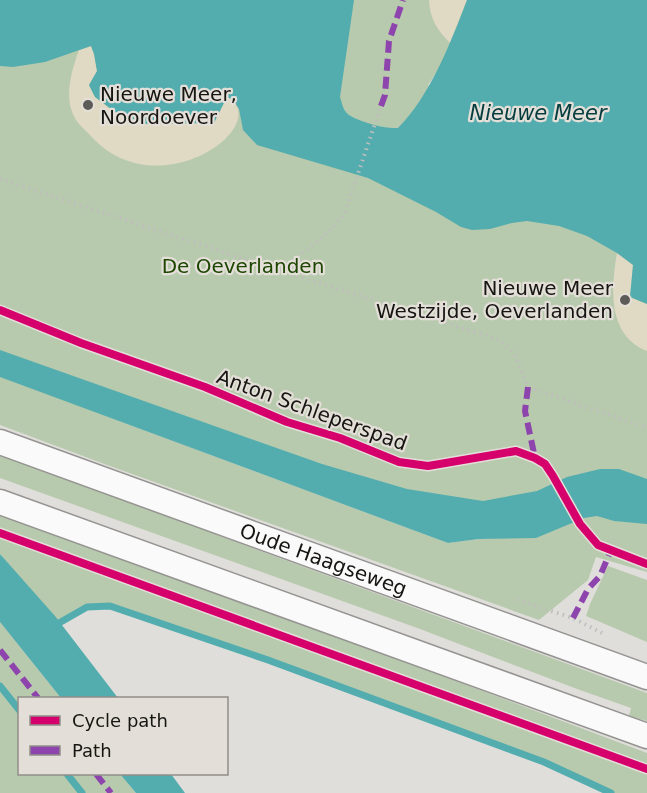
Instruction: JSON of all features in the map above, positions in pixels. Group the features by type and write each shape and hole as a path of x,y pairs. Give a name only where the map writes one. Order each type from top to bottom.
{"street":[{"name":"Oude Haagseweg","path":"0,442 647,677"},
{"path":"0,502 647,736"}],"path":[{"path":"288,273 301,254 325,236 344,215 352,185 381,106"},
{"path":"0,178 500,340 514,353 528,387 647,428"},
{"path":"517,600 573,618 611,638"}],"green space":[{"name":"De Oeverlanden","path":"307,0 471,0 440,67 428,85 647,246 647,572 596,557 588,580 539,620 0,425 0,14","holes":["106,416 527,537 448,543"]},
{"path":"0,453 647,693 647,721 629,716 631,708 420,629 0,478"},
{"path":"0,509 647,753 647,793 611,793 544,762 268,660 110,606 87,607 59,623 0,554"},
{"path":"608,566 647,580 647,642 586,616"},
{"path":"0,622 60,697 18,697 18,775 121,775 136,793 0,793"}],"sand":[{"path":"429,0 467,0 450,43 435,24"},
{"name":"Nieuwe Meer, Noordoever","path":"91,46 97,71 89,85 95,97 115,112 146,124 213,123 227,96 238,109 236,125 223,141 202,155 176,164 147,165 117,156 82,127 71,110 70,84 79,50"},
{"name":"Nieuwe Meer Westzijde, Oeverlanden","path":"617,253 633,265 630,297 647,304 647,351 634,344 618,322 613,295"}],"water":[{"name":"Nieuwe Meer","path":"0,0 354,0 340,97 342,104 347,113 354,118 373,125 398,128 430,85 447,51 467,0 647,0 647,304 630,297 633,265 587,236 559,226 527,221 490,229 472,230 461,227 368,178 257,145 243,130 239,109 233,100 227,97 214,123 146,124 115,112 95,97 89,85 97,71 91,46 45,62 13,67 0,66"},
{"path":"0,350 322,464 407,489 483,501 537,491 567,477 600,469 619,469 647,479 647,524 614,521 597,516 584,518 536,538 479,539 448,543 0,377"},
{"path":"0,554 55,616 117,697 60,697 0,622"},
{"path":"121,775 172,775 185,793 136,793"}],"waterway":[{"path":"59,623 87,607 110,606 268,660 544,762 611,793"},
{"path":"0,686 18,708"},
{"path":"68,775 82,793"}],"marked path":[{"path":"381,106 385,95 389,41 403,0"},
{"path":"528,387 525,411 535,458"},
{"path":"573,618 588,589 600,576 611,550"},
{"path":"0,650 37,697"},
{"path":"97,775 111,793"}],"cycle path":[{"name":"Anton Schleperspad","path":"0,310 81,343 205,387 287,422 340,438 399,462 428,466 516,451 535,458 545,464 580,524 598,545 647,564"},
{"path":"0,533 647,769"}],"place":[{"name":"Nieuwe Meer, Noordoever","path":"88,105"},
{"name":"Nieuwe Meer Westzijde, Oeverlanden","path":"625,300"}]}
